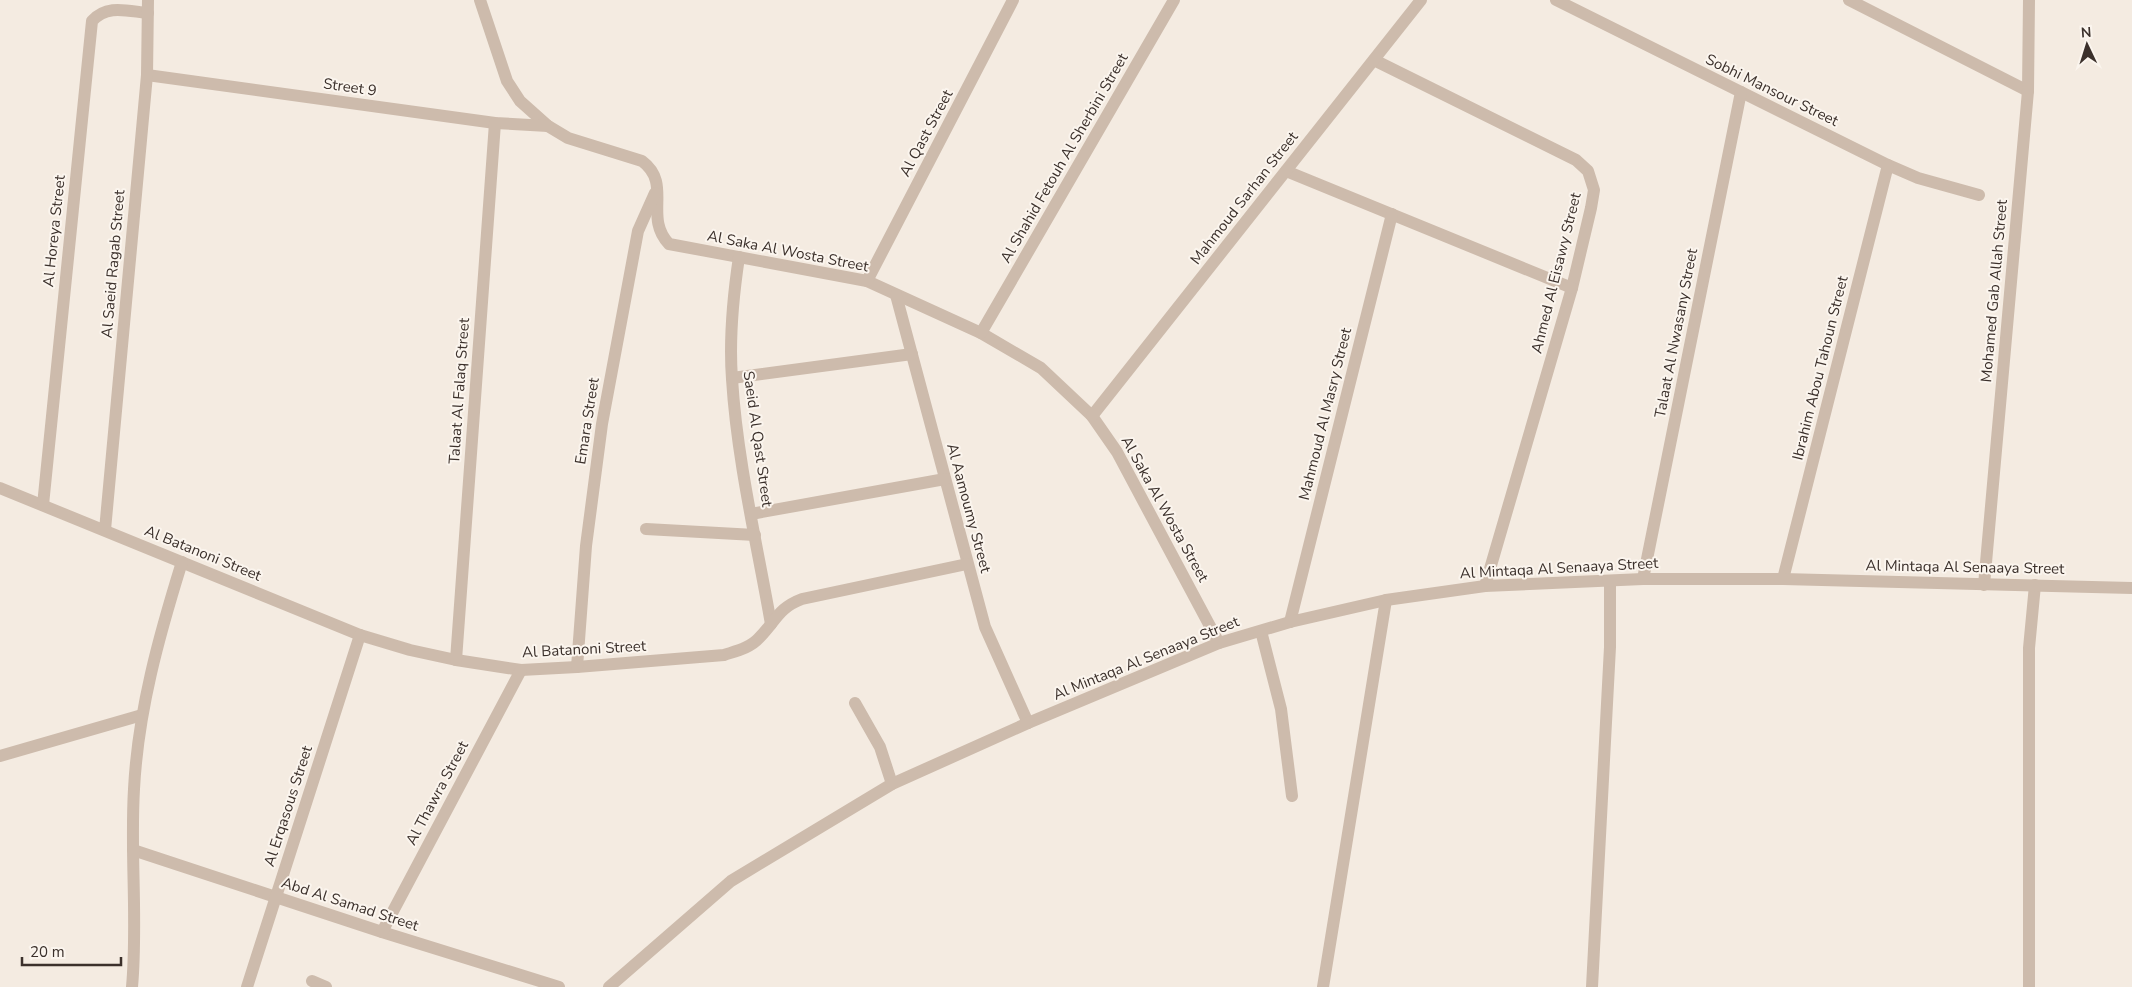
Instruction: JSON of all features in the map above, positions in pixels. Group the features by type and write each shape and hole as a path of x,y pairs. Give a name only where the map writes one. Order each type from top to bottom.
{"street":[{"name":"Al Saeid Ragab Street","path":"105,530 147,76 148,0"},
{"name":"Al Saka Al Wosta Street","path":"480,0 507,81 520,101 548,126 568,138 642,161 652,168 658,186 657,220 660,235 669,244 867,281 981,332 1041,368 1092,416 1117,452 1220,643"},
{"name":"Al Qast Street","path":"867,281 1013,0"},
{"name":"Al Shahid Fetouh Al Sherbini Street","path":"981,332 1174,0"},
{"name":"Sobhi Mansour Street","path":"1556,0 1888,165 1940,186 1979,195"},
{"path":"1849,0 2028,91"},
{"name":"Mohamed Gab Allah Street","path":"1984,585 2028,91 2029,0"},
{"name":"Mahmoud Sarhan Street","path":"1092,416 1374,60 1415,2"},
{"name":"Al Horeya Street","path":"43,505 92,21 99,13 110,10 148,13"},
{"name":"Ahmed Al Eisawy Street","path":"1374,60 1576,160 1588,171 1594,190 1572,288 1485,586"},
{"name":"Street 9","path":"147,76 495,123 548,126"},
{"name":"Talaat Al Nwasany Street","path":"1643,579 1741,92"},
{"name":"Talaat Al Falaq Street","path":"456,660 495,123"},
{"name":"Ibrahim Abou Tahoun Street","path":"1783,579 1888,165"},
{"path":"1286,171 1572,288"},
{"name":"Emara Street","path":"577,667 586,546 602,424 638,231 658,186"},
{"name":"Mahmoud Al Masry Street","path":"1290,622 1392,214"},
{"name":"Saeid Al Qast Street","path":"739,257 731,328 735,415 770,624"},
{"name":"Al Aamoumy Street","path":"896,295 985,627 1028,723"},
{"path":"732,378 912,354"},
{"path":"752,514 945,479"},
{"name":"Al Batanoni Street","path":"0,488 360,635 456,660 521,670 724,655 742,650 758,639 778,613 789,604 802,599 967,564"},
{"path":"646,529 755,535"},
{"path":"132,987 134,788 142,715 159,637 182,562"},
{"name":"Al Mintaqa Al Senaaya Street","path":"609,987 731,881 892,784 1028,723 1220,643 1290,622 1386,600 1485,586 1643,579 1783,579 2132,588"},
{"path":"1592,987 1610,647 1610,581"},
{"path":"2029,987 2029,648 2035,585"},
{"path":"1323,987 1386,600"},
{"path":"1261,630 1281,709 1292,796"},
{"name":"Al Erqasous Street","path":"247,987 360,635"},
{"name":"Al Thawra Street","path":"382,932 521,670"},
{"path":"855,703 880,747 892,784"},
{"path":"0,756 142,715"},
{"name":"Abd Al Samad Street","path":"133,850 382,932 559,987"},
{"path":"312,981 326,987"}]}
